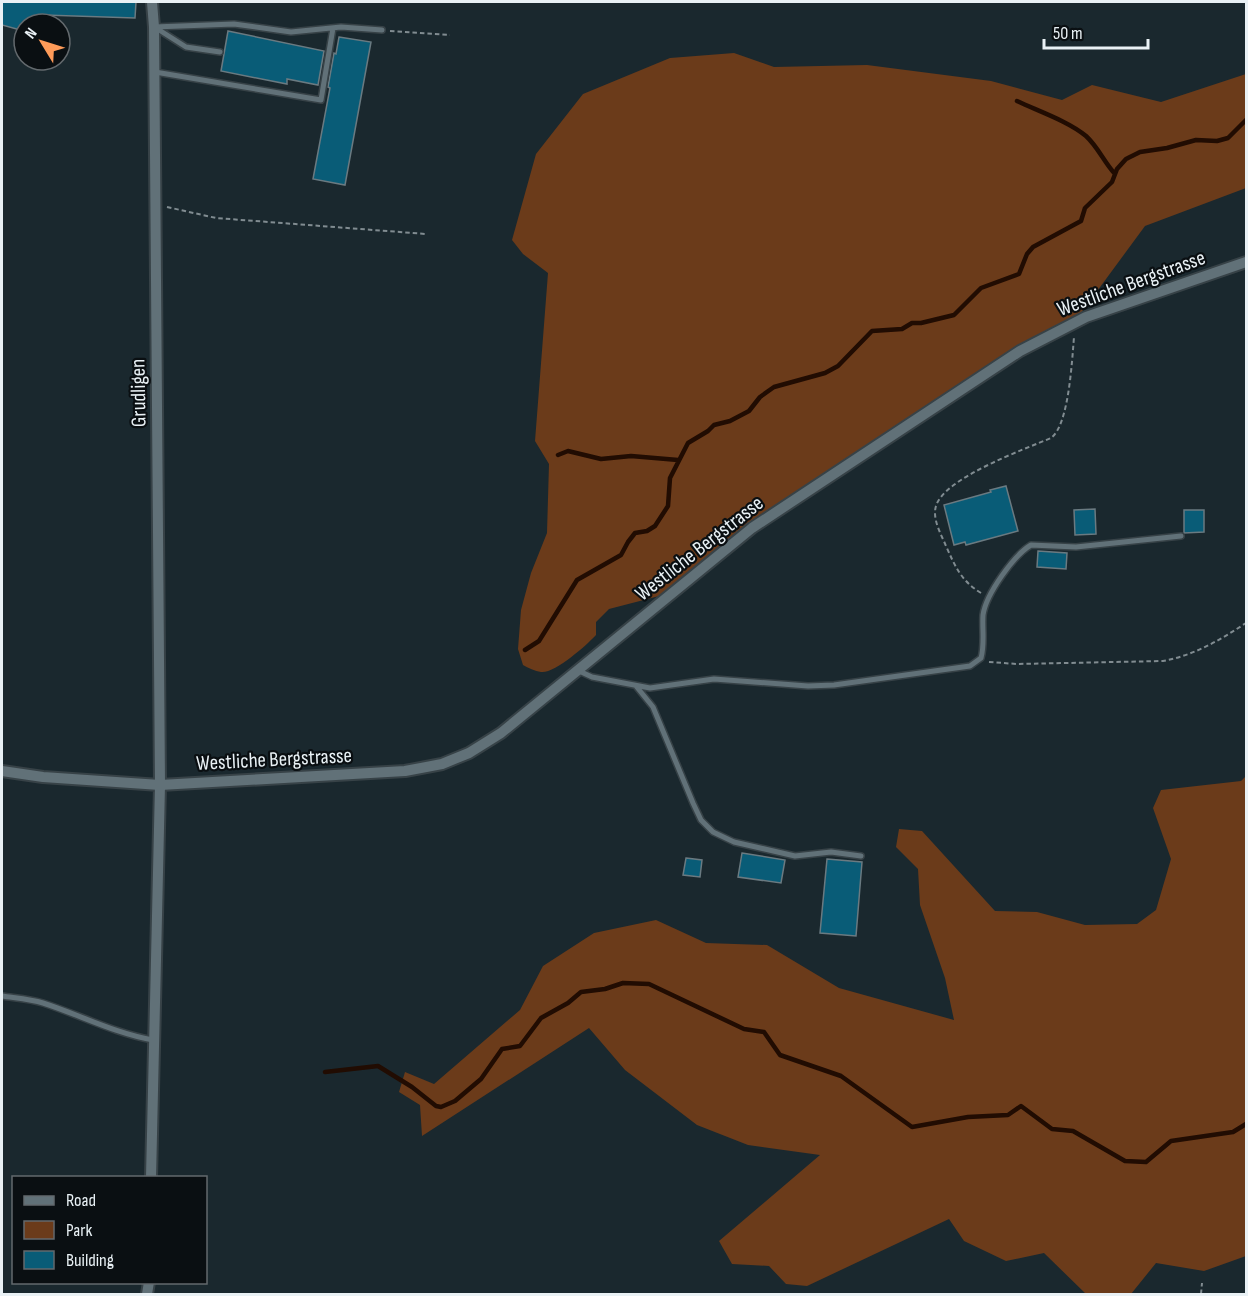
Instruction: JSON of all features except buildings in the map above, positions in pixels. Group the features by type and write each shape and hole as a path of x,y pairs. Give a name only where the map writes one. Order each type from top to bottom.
{"street":[{"name":"Grudligen","path":"152,2 160,785 152,1176"},
{"name":"Westliche Bergstrasse","path":"2,771 43,777 160,785 405,771 442,764 469,753 501,733 752,528 1020,351 1072,323 1246,262"}],"lane":[{"path":"154,27 234,24 291,32 333,28 382,30"},
{"path":"154,27 186,47 220,52"},
{"path":"154,72 321,100 333,28"},
{"path":"577,670 592,677 650,688 714,680 808,686 834,685 970,666 981,658 983,651 983,615 989,597 1017,557 1031,545 1076,547 1181,536"},
{"path":"636,686 653,707 701,820 713,832 734,842 795,856 831,852 861,856"},
{"path":"2,996 41,1002 111,1029 155,1041"}],"path":[{"path":"382,30 450,35"},
{"path":"155,205 216,218 426,234"},
{"path":"989,597 969,586 958,573 936,521 937,503 945,493 975,471 1056,434 1064,417 1074,337 1072,323"},
{"path":"981,658 990,662 1017,664 1163,661 1199,651 1246,623"},
{"path":"1201,1294 1202,1283"}],"green space":[{"path":"734,53 774,67 867,65 991,81 1062,100 1092,85 1161,102 1246,74 1246,188 1145,226 1081,313 1013,350 770,509 731,538 663,595 609,609 596,622 596,635 578,652 554,668 541,672 536,671 523,665 518,649 521,610 531,573 547,533 549,464 535,441 548,273 523,254 512,240 536,154 583,94 670,58"},
{"path":"1246,776 1246,1256 1204,1271 1156,1263 1131,1294 1086,1294 1044,1253 1006,1261 964,1241 949,1219 807,1286 786,1284 769,1266 732,1264 719,1241 820,1155 748,1145 697,1125 625,1070 589,1028 422,1136 420,1105 399,1092 405,1072 434,1084 520,1010 543,966 594,933 656,920 706,943 767,945 839,988 954,1020 945,978 920,905 918,869 896,847 899,829 922,831 995,911 1037,912 1085,925 1137,924 1156,910 1171,859 1153,808 1161,790 1241,781"}],"waterway":[{"path":"1017,101 1062,121 1086,136 1115,174"},
{"path":"525,650 539,641 577,580 621,555 635,533 647,531 655,526 668,506 670,478 688,443 714,425 730,421 749,411 760,397 774,387 825,373 838,366 872,331 902,329 912,323 954,315 981,288 1019,274 1027,254 1033,247 1081,221 1085,208 1112,182 1117,169 1126,159 1140,152 1196,140 1217,141 1228,138 1246,120"},
{"path":"558,455 568,451 601,459 631,456 678,460"},
{"path":"325,1072 378,1066 412,1087 436,1106 441,1107 455,1101 481,1079 502,1049 520,1046 541,1018 568,1003 581,992 605,989 623,983 649,984 744,1029 764,1032 780,1055 841,1076 912,1127 968,1117 1008,1115 1021,1106 1052,1129 1073,1131 1125,1161 1146,1162 1171,1141 1233,1132 1246,1124"}]}
